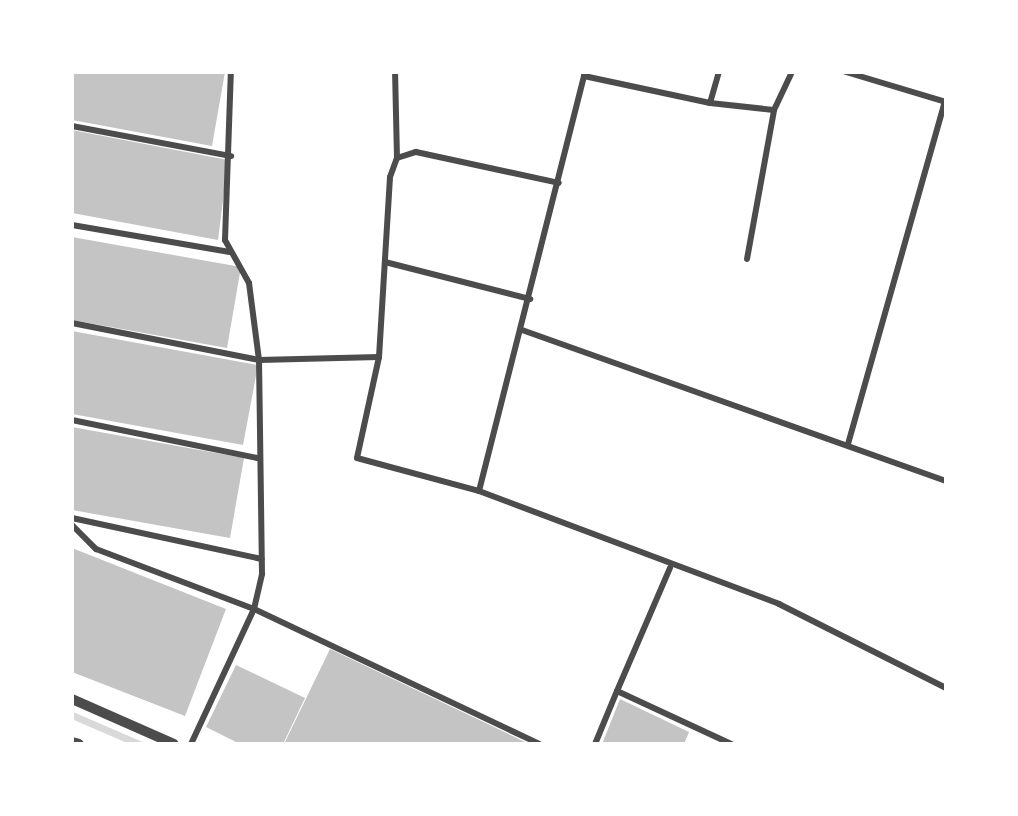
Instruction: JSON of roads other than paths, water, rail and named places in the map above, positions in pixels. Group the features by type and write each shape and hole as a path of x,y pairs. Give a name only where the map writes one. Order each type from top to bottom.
{"street":[{"path":"191,744 254,609 262,559 257,458 259,360 249,283 230,252 224,219 231,156 231,72"},
{"path":"395,72 397,158 390,177 379,357 356,456 479,491 670,568 779,604 946,688"},
{"path":"710,103 719,72"},
{"path":"747,259 774,110 792,72"},
{"path":"846,72 946,102 848,444"},
{"path":"479,491 530,299 585,74 710,103 774,110"},
{"path":"72,126 231,156"},
{"path":"397,158 416,152 559,183"},
{"path":"72,225 230,252"},
{"path":"385,262 530,299"},
{"path":"72,323 259,360 379,357"},
{"path":"522,330 848,444 946,481"},
{"path":"72,420 257,458"},
{"path":"72,518 262,559"},
{"path":"72,525 96,549 254,609 539,744"},
{"path":"595,744 670,568"},
{"path":"617,691 731,744"},
{"path":"72,699 174,744"},
{"path":"72,742 79,744"}],"waterway":[{"path":"72,715 139,744"}]}
